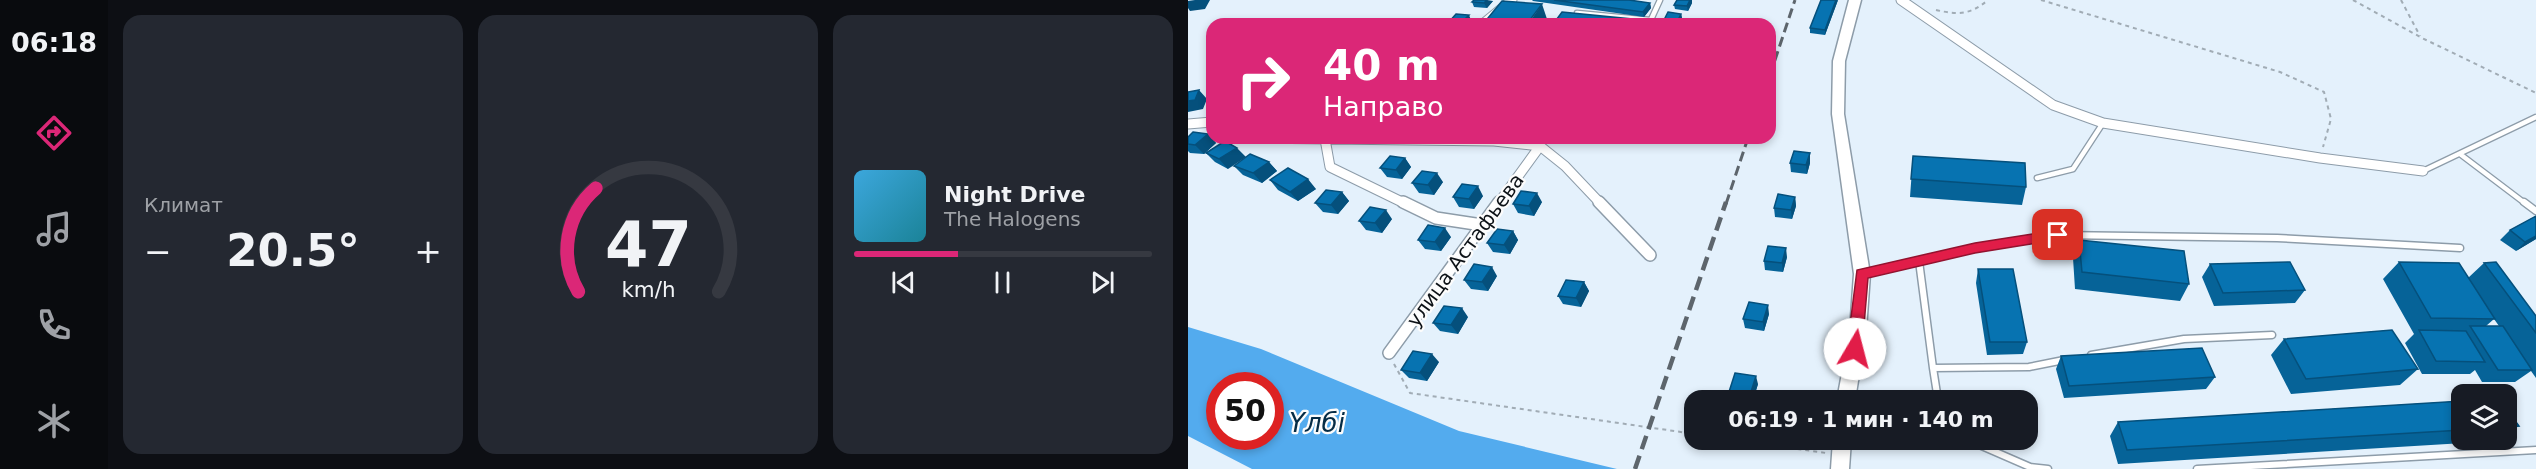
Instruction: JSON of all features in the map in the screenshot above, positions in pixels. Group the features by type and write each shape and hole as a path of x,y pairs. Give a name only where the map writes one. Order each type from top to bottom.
{"main road":[{"path":"1848,390 1858,330 1862,274 1838,114 1839,61 1855,0"}],"street":[{"path":"1490,18 1512,0"},
{"path":"1900,0 2053,105 2103,123 2320,158 2423,171"},
{"path":"1188,124 1206,122"},
{"path":"1326,144 1330,167 1436,218 1482,225"},
{"name":"улица Астафьева","path":"1522,144 1540,146"},
{"path":"1540,146 1565,166 1650,255"},
{"name":"улица Астафьева","path":"1389,353 1540,146"}],"lane":[{"path":"1651,18 1660,0"},
{"path":"1577,13 1617,18"},
{"path":"2423,171 2536,117"},
{"path":"2037,178 2073,169 2103,123"},
{"path":"2460,154 2536,211"},
{"path":"1862,274 1975,248 2058,235 2277,238 2460,248"},
{"path":"1919,261 1936,390"},
{"path":"2084,357 2184,339 2272,335"},
{"path":"1933,368 2029,367 2073,358"},
{"path":"1991,450 2030,467 2049,469"},
{"path":"2197,469 2536,450"}],"path":[{"path":"1917,11 1928,9 1962,16 1976,10 1988,0"},
{"path":"2041,0 2280,72 2324,92 2331,119 2320,158"},
{"path":"2354,0 2422,38 2536,93"},
{"path":"2401,0 2422,38"},
{"path":"1389,353 1410,393 1684,432"},
{"path":"1810,450 1841,454"}],"water":[{"name":"Үлбі","path":"1188,327 1261,349 1459,431 1617,469 1252,469 1215,450 1284,450 1284,372 1206,372 1206,445 1188,436"}],"building":[{"path":"1487,0 1484,3 1472,2"},
{"path":"1554,0 1629,0 1650,3 1643,12"},
{"path":"1677,0 1690,0 1687,6 1674,5"},
{"path":"1821,0 1836,0 1825,30 1810,28"},
{"path":"1502,1 1542,4 1532,18 1488,18"},
{"path":"1562,12 1622,18 1558,18"},
{"path":"1668,12 1681,14 1679,18 1665,18"},
{"path":"1456,14 1469,15 1466,18 1452,18"},
{"path":"1199,90 1195,100 1188,101 1188,92"},
{"path":"1193,132 1206,134 1195,145 1188,144 1188,137"},
{"path":"1220,144 1230,144 1237,148 1219,159 1206,153"},
{"path":"1794,151 1810,153 1806,165 1790,163"},
{"path":"1250,154 1269,162 1253,173 1234,166"},
{"path":"1390,156 1405,158 1396,170 1380,168"},
{"path":"1913,156 2025,163 2026,187 1911,179"},
{"path":"1288,168 1308,179 1290,192 1270,180"},
{"path":"1422,171 1437,173 1428,185 1412,183"},
{"path":"1462,184 1478,186 1469,199 1453,197"},
{"path":"1326,190 1342,192 1331,205 1315,203"},
{"path":"1521,191 1537,193 1529,206 1513,204"},
{"path":"1778,194 1795,197 1791,210 1774,208"},
{"path":"1370,207 1386,210 1375,223 1359,221"},
{"path":"2536,216 2536,236 2525,242 2510,230"},
{"path":"1428,225 1445,228 1435,242 1418,240"},
{"path":"1497,229 1513,231 1504,245 1487,243"},
{"path":"2079,240 2184,251 2189,284 2082,272"},
{"path":"1768,246 1786,248 1782,263 1764,261"},
{"path":"2290,262 2305,290 2223,293 2210,264"},
{"path":"2399,262 2459,263 2495,319 2431,318"},
{"path":"2496,262 2536,316 2536,333 2484,263"},
{"path":"1474,264 1492,267 1482,282 1464,280"},
{"path":"1978,269 2013,269 2027,342 1990,342"},
{"path":"1566,280 1584,282 1576,298 1558,296"},
{"path":"1749,302 1768,305 1763,322 1743,319"},
{"path":"1444,306 1462,308 1451,325 1433,323"},
{"path":"2470,326 2503,326 2532,370 2498,370"},
{"path":"2392,330 2418,369 2306,379 2284,339"},
{"path":"2419,330 2466,331 2485,362 2436,361"},
{"path":"2202,348 2215,377 2069,386 2061,356"},
{"path":"1413,351 1432,354 1420,373 1401,370"},
{"path":"1735,373 1756,376 1752,390 1730,390"},
{"path":"2451,402 2451,431 2127,450 2118,422"}],"railway":[{"path":"1776,57 1795,0"},
{"path":"1726,204 1746,144"},
{"path":"1635,469 1726,202"}],"route":[{"path":"1855,349 1862,274 1975,248 2058,235"}]}
